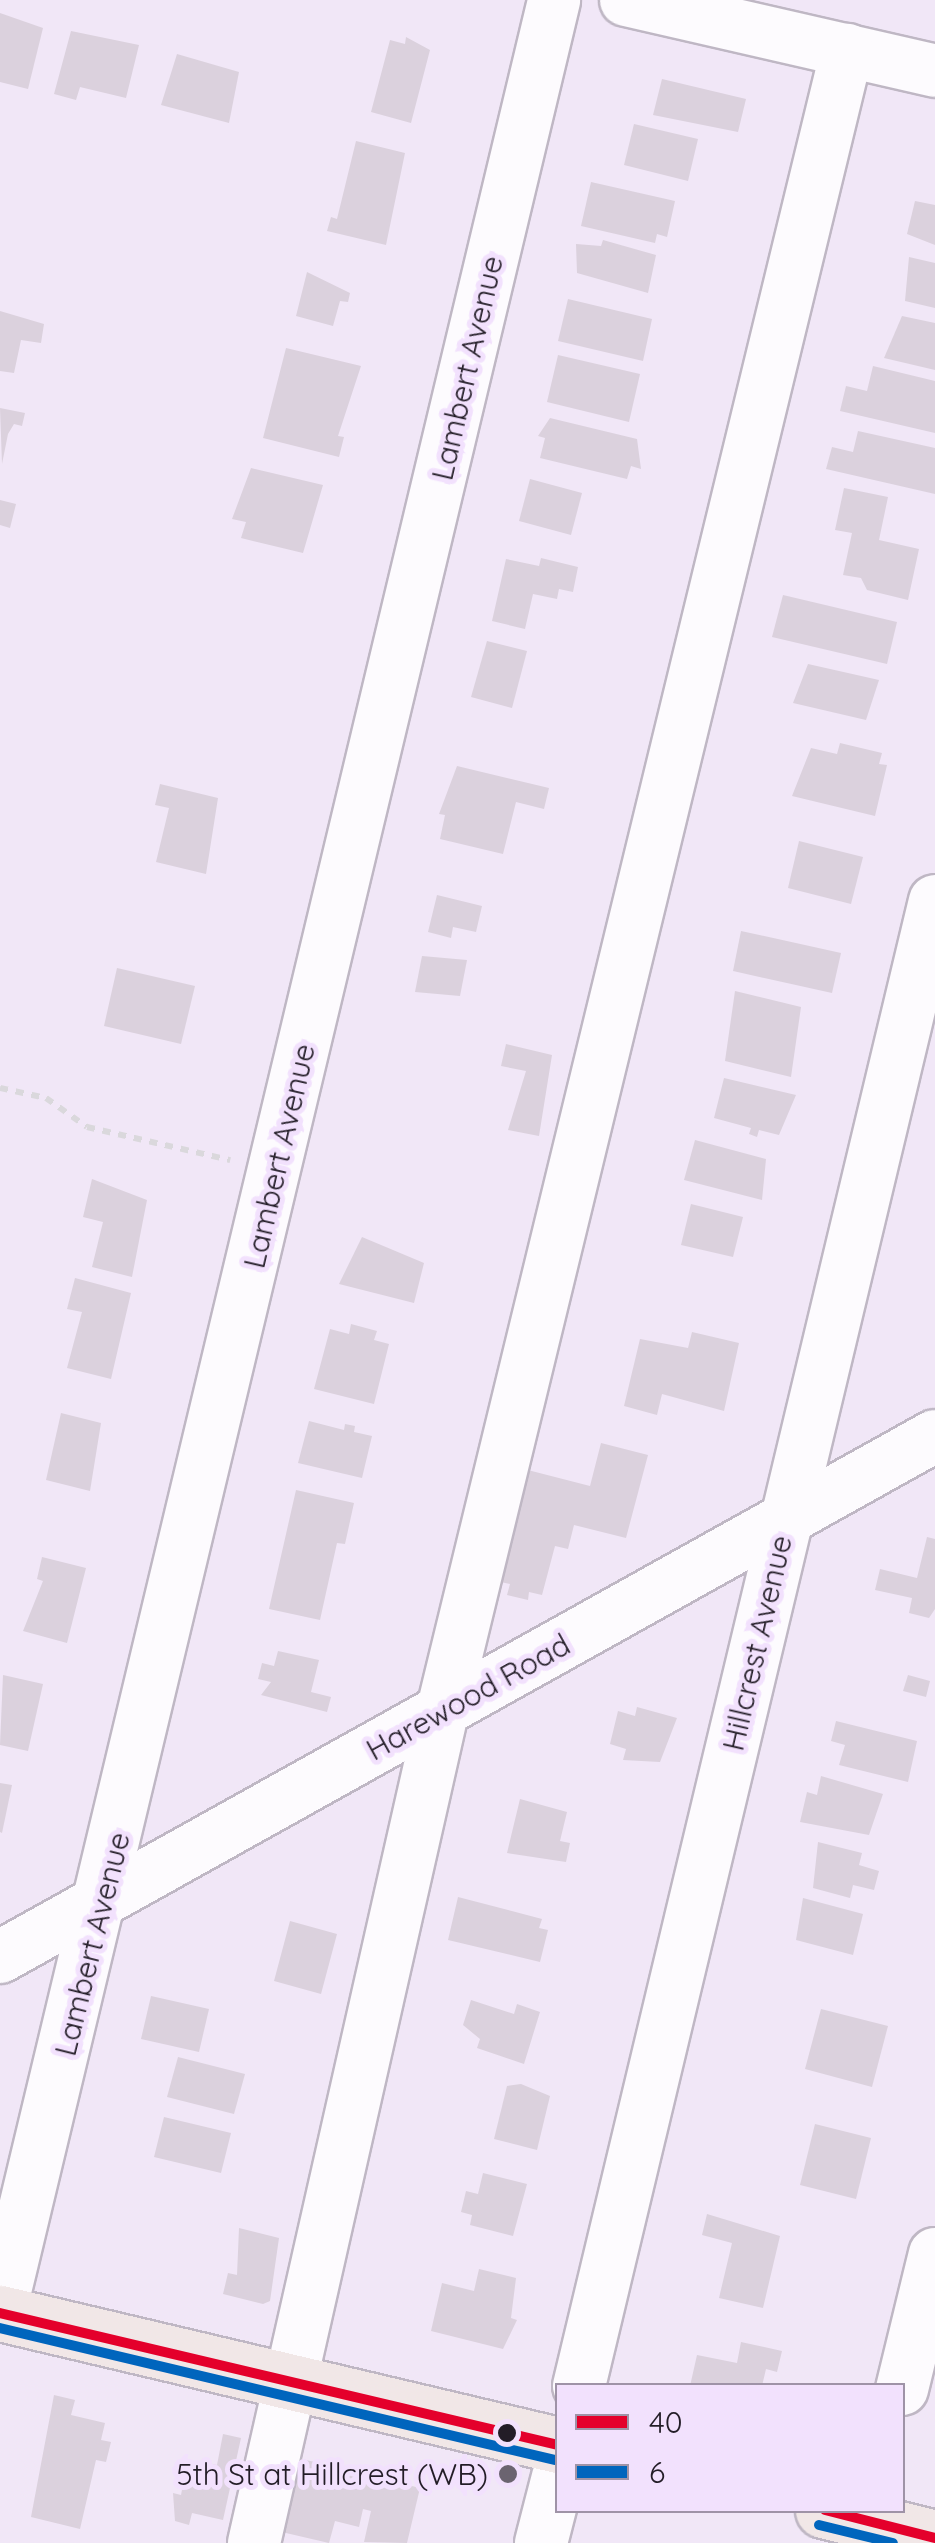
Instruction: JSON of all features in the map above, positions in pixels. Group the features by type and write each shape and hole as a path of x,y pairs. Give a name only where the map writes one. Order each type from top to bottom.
{"main road":[{"path":"0,2312 555,2444"},
{"path":"858,2522 935,2538"}],"street":[{"name":"Lambert Avenue","path":"0,2312 105,1895 554,0"},
{"path":"626,0 935,71"},
{"path":"254,2543 442,1712 846,50"},
{"name":"Hillcrest Avenue","path":"581,2383 935,901"},
{"name":"Harewood Road","path":"0,1957 105,1895 935,1436"},
{"path":"903,2383 935,2254"},
{"path":"542,2543 555,2489"}],"path":[{"path":"0,1088 46,1098 87,1127 275,1171"}],"building":[{"path":"0,13 43,28 28,89 0,82"},
{"path":"71,31 139,45 126,98 80,87 76,100 54,94"},
{"path":"406,37 430,50 411,123 371,112 390,40 405,44"},
{"path":"177,54 239,72 229,123 161,105"},
{"path":"662,79 746,99 738,132 653,115"},
{"path":"634,124 698,139 688,181 624,165"},
{"path":"356,141 405,153 386,245 327,231 331,217 337,219"},
{"path":"591,182 675,201 667,237 657,234 655,243 581,226"},
{"path":"915,201 935,205 935,245 907,234"},
{"path":"603,240 656,255 648,293 577,273 576,244 601,246"},
{"path":"909,257 935,263 935,308 905,301"},
{"path":"307,272 350,293 348,302 340,301 333,326 296,316"},
{"path":"568,299 652,319 643,361 558,341"},
{"path":"0,311 44,324 41,343 21,340 14,373 0,371"},
{"path":"902,316 935,323 935,370 884,358"},
{"path":"286,348 361,366 338,436 344,437 339,457 263,438"},
{"path":"558,355 640,374 629,422 547,402"},
{"path":"873,366 935,381 935,433 840,411 846,386 867,391"},
{"path":"0,408 25,413 22,426 14,424 8,434 2,464"},
{"path":"550,418 637,439 641,469 631,466 627,479 540,458 545,438 538,436"},
{"path":"858,431 935,448 935,494 826,469 832,447 853,452"},
{"path":"251,468 323,485 303,553 241,538 246,522 232,519"},
{"path":"530,479 582,493 571,535 519,521"},
{"path":"844,488 888,497 879,540 919,549 908,600 867,590 861,578 843,575 852,533 835,530"},
{"path":"0,500 16,504 10,528 0,525"},
{"path":"541,558 578,567 573,592 559,589 557,599 533,594 525,629 492,621 506,559 539,566"},
{"path":"783,595 897,622 887,664 772,637"},
{"path":"487,641 527,651 512,708 471,697"},
{"path":"808,664 879,680 866,720 793,703"},
{"path":"840,743 882,753 879,764 887,765 875,816 792,796 811,748 837,754"},
{"path":"457,766 549,788 544,809 516,802 503,854 440,839 445,815 439,814"},
{"path":"160,784 218,798 206,874 156,862 169,808 155,805"},
{"path":"799,841 863,857 851,904 788,888"},
{"path":"437,895 482,906 476,932 453,927 451,938 428,932"},
{"path":"741,931 841,953 832,993 733,971"},
{"path":"422,956 467,960 460,996 415,992"},
{"path":"117,968 195,986 181,1044 104,1026"},
{"path":"735,991 801,1007 791,1077 725,1061"},
{"path":"506,1044 552,1055 539,1136 508,1130 526,1071 501,1066"},
{"path":"724,1078 796,1095 779,1135 759,1130 757,1137 749,1134 751,1128 714,1118"},
{"path":"695,1140 766,1159 762,1200 684,1180"},
{"path":"92,1179 147,1200 132,1277 92,1267 103,1222 83,1217"},
{"path":"691,1204 743,1217 733,1257 681,1245"},
{"path":"362,1237 424,1263 414,1303 339,1284"},
{"path":"75,1278 131,1293 111,1379 67,1368 82,1312 67,1309"},
{"path":"351,1324 377,1331 374,1340 389,1344 374,1404 314,1389 330,1329 349,1334"},
{"path":"692,1332 739,1343 724,1411 662,1394 657,1415 624,1406 640,1339 688,1348"},
{"path":"61,1413 101,1423 90,1491 46,1480"},
{"path":"309,1421 344,1430 345,1424 355,1426 354,1432 372,1436 362,1478 298,1463"},
{"path":"601,1443 648,1455 626,1538 574,1525 568,1549 555,1546 542,1595 529,1592 528,1600 507,1595 510,1584 491,1580 520,1468 590,1486"},
{"path":"296,1490 354,1503 345,1544 337,1543 320,1620 269,1609"},
{"path":"927,1537 935,1539 935,1609 929,1618 909,1613 912,1598 875,1590 880,1569 917,1578"},
{"path":"42,1557 86,1568 67,1643 23,1631 43,1581 37,1579"},
{"path":"278,1651 319,1660 311,1692 331,1697 327,1712 261,1695 271,1682 258,1679 262,1663 274,1666"},
{"path":"3,1675 43,1684 28,1751 0,1745"},
{"path":"908,1675 930,1681 926,1697 903,1691"},
{"path":"637,1707 677,1718 660,1762 623,1760 626,1749 610,1744 618,1711 635,1716"},
{"path":"836,1721 917,1741 908,1782 839,1765 845,1745 831,1741"},
{"path":"821,1776 883,1794 869,1835 800,1822 807,1792 817,1795"},
{"path":"0,1783 12,1785 2,1833 0,1832"},
{"path":"520,1799 567,1812 560,1841 570,1843 566,1862 507,1853"},
{"path":"818,1842 862,1853 859,1865 879,1871 874,1890 853,1885 850,1898 813,1888"},
{"path":"458,1897 542,1919 539,1928 548,1930 540,1962 448,1940"},
{"path":"803,1898 863,1914 853,1955 796,1940"},
{"path":"290,1921 337,1934 321,1994 274,1981"},
{"path":"151,1996 209,2009 199,2052 141,2039"},
{"path":"471,2000 514,2014 517,2004 540,2012 524,2064 477,2048 480,2039 463,2025"},
{"path":"821,2009 888,2026 872,2087 805,2069"},
{"path":"178,2057 245,2074 234,2114 167,2097"},
{"path":"521,2084 550,2096 537,2150 494,2139 507,2086"},
{"path":"164,2117 231,2133 221,2173 154,2157"},
{"path":"815,2124 871,2138 856,2199 800,2185"},
{"path":"483,2173 527,2184 513,2236 470,2225 472,2215 461,2212 466,2191 478,2194"},
{"path":"707,2214 780,2236 763,2308 719,2298 732,2243 702,2235"},
{"path":"239,2228 279,2238 270,2301 263,2304 223,2294 228,2273 237,2275"},
{"path":"479,2269 516,2278 511,2318 517,2320 503,2349 431,2331 442,2283 474,2291"},
{"path":"741,2342 782,2351 777,2372 766,2369 763,2383 691,2383 697,2355 737,2363"},
{"path":"54,2395 75,2400 71,2415 105,2423 101,2440 111,2442 106,2462 96,2460 80,2529 31,2517"},
{"path":"223,2434 241,2438 223,2520 192,2513 189,2525 175,2521 173,2493 181,2495 186,2469 202,2473 204,2462 217,2465"},
{"path":"290,2456 420,2488 407,2543 364,2542 371,2511 363,2509 359,2527 335,2521 329,2543 273,2530"}],"transit line":[{"name":"40","path":"0,2313 555,2444"},
{"name":"6","path":"0,2328 555,2460"},
{"name":"40","path":"837,2513 935,2538"},
{"name":"6","path":"819,2525 893,2543"}],"place":[{"name":"5th St at Hillcrest (WB)","path":"508,2474"}]}
